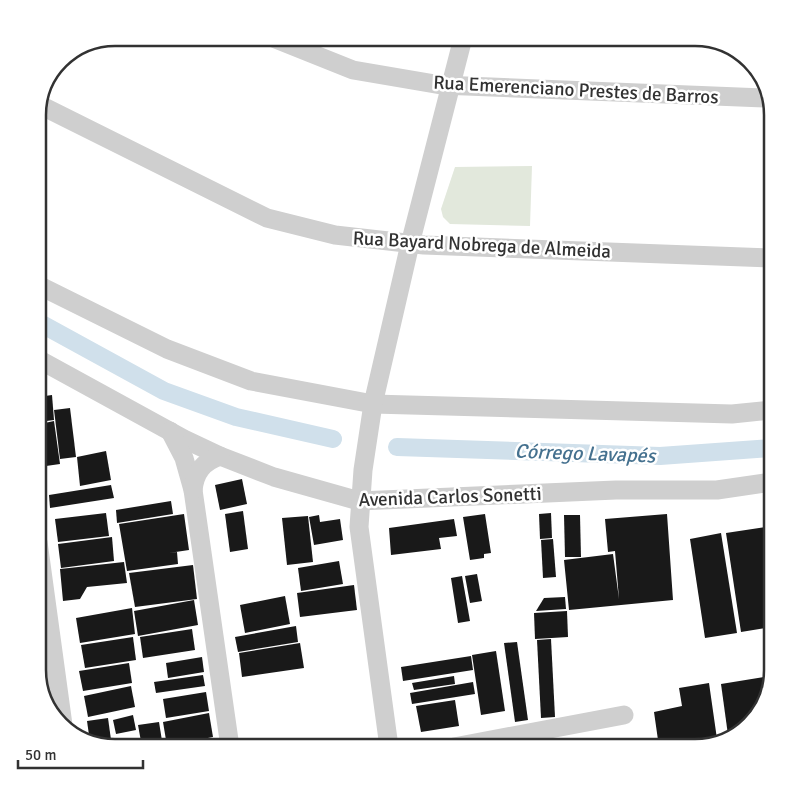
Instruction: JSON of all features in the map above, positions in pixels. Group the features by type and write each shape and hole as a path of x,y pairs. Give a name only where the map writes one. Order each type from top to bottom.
{"street":[{"name":"Rua Emerenciano Prestes de Barros","path":"293,46 353,70 452,86 761,98"},
{"path":"388,739 359,527 363,470 372,410 410,244 461,46"},
{"name":"Rua Bayard Nobrega de Almeida","path":"47,108 267,218 335,235 410,244 764,258"},
{"path":"46,289 167,349 250,381 372,410 732,414 764,411"},
{"name":"Avenida Carlos Sonetti","path":"46,363 220,456 274,477 360,502 616,490 717,490 764,483"},
{"path":"170,431 184,458 193,490 229,739"},
{"path":"193,490 194,477 202,466 220,456"},
{"path":"46,601 61,712"},
{"path":"500,739 624,715"}],"shaded area":[{"path":"532,166 530,226 450,224 443,217 441,209 455,167"}],"building":[{"path":"52,395 54,420 46,421 46,396"},
{"path":"70,408 76,457 60,459 54,410"},
{"path":"54,421 60,464 46,466 46,423"},
{"path":"106,451 111,480 80,486 77,457"},
{"path":"242,479 247,504 220,510 215,485"},
{"path":"111,485 114,498 50,508 49,495"},
{"path":"171,501 173,514 117,523 116,510"},
{"path":"243,511 248,549 230,552 225,514"},
{"path":"106,513 109,536 58,542 55,519"},
{"path":"551,513 552,538 540,539 539,514"},
{"path":"184,514 189,550 169,553 177,552 178,564 127,571 119,524"},
{"path":"485,514 491,553 484,554 484,558 470,560 463,517"},
{"path":"667,514 673,600 569,610 564,560 613,554 619,599 615,551 608,552 605,519"},
{"path":"319,515 320,522 340,519 343,540 314,545 309,517"},
{"path":"564,515 580,515 581,557 565,557"},
{"path":"308,516 313,562 287,565 282,518"},
{"path":"454,519 457,536 439,538 441,549 391,555 389,528"},
{"path":"764,527 764,628 741,632 726,533"},
{"path":"721,533 737,633 705,638 690,539"},
{"path":"112,537 114,561 61,568 58,544"},
{"path":"553,539 556,577 543,578 541,540"},
{"path":"339,561 343,584 301,591 298,568"},
{"path":"124,562 127,583 87,587 80,599 63,601 60,569"},
{"path":"193,565 197,599 135,607 129,573"},
{"path":"477,574 482,601 470,603 465,576"},
{"path":"462,576 470,621 458,623 451,578"},
{"path":"354,585 357,610 300,617 297,593"},
{"path":"285,596 290,624 245,633 240,605"},
{"path":"565,597 566,609 536,611 544,598"},
{"path":"194,600 198,625 138,636 134,611"},
{"path":"132,608 135,634 80,643 76,618"},
{"path":"567,611 568,637 535,639 534,613"},
{"path":"296,626 298,642 238,652 235,637"},
{"path":"192,629 195,650 143,658 140,637"},
{"path":"133,637 136,660 85,668 81,645"},
{"path":"551,639 555,717 541,718 537,640"},
{"path":"517,642 528,720 515,722 504,643"},
{"path":"300,643 304,668 242,677 239,653"},
{"path":"496,651 505,711 481,715 472,655"},
{"path":"471,656 473,670 403,681 401,667"},
{"path":"202,657 204,672 168,678 166,663"},
{"path":"129,663 132,683 83,691 79,671"},
{"path":"203,675 205,686 156,693 154,682"},
{"path":"454,676 455,684 414,690 412,683"},
{"path":"763,677 757,700 749,712 740,722 727,730 721,684"},
{"path":"473,682 475,694 412,704 410,693"},
{"path":"709,683 716,734 694,739 658,739 654,712 682,706 679,688"},
{"path":"131,686 135,707 88,717 84,696"},
{"path":"206,692 209,711 166,718 163,699"},
{"path":"455,700 459,726 421,732 416,706"},
{"path":"209,713 213,737 203,739 166,739 163,722"},
{"path":"133,715 136,730 116,734 113,720"},
{"path":"108,718 111,738 89,733 87,721"},
{"path":"159,722 162,739 141,739 138,725"}],"waterway":[{"name":"Córrego Lavapés","path":"46,326 164,391 236,417 333,439"},
{"name":"Córrego Lavapés","path":"397,447 660,456 764,449"}]}
